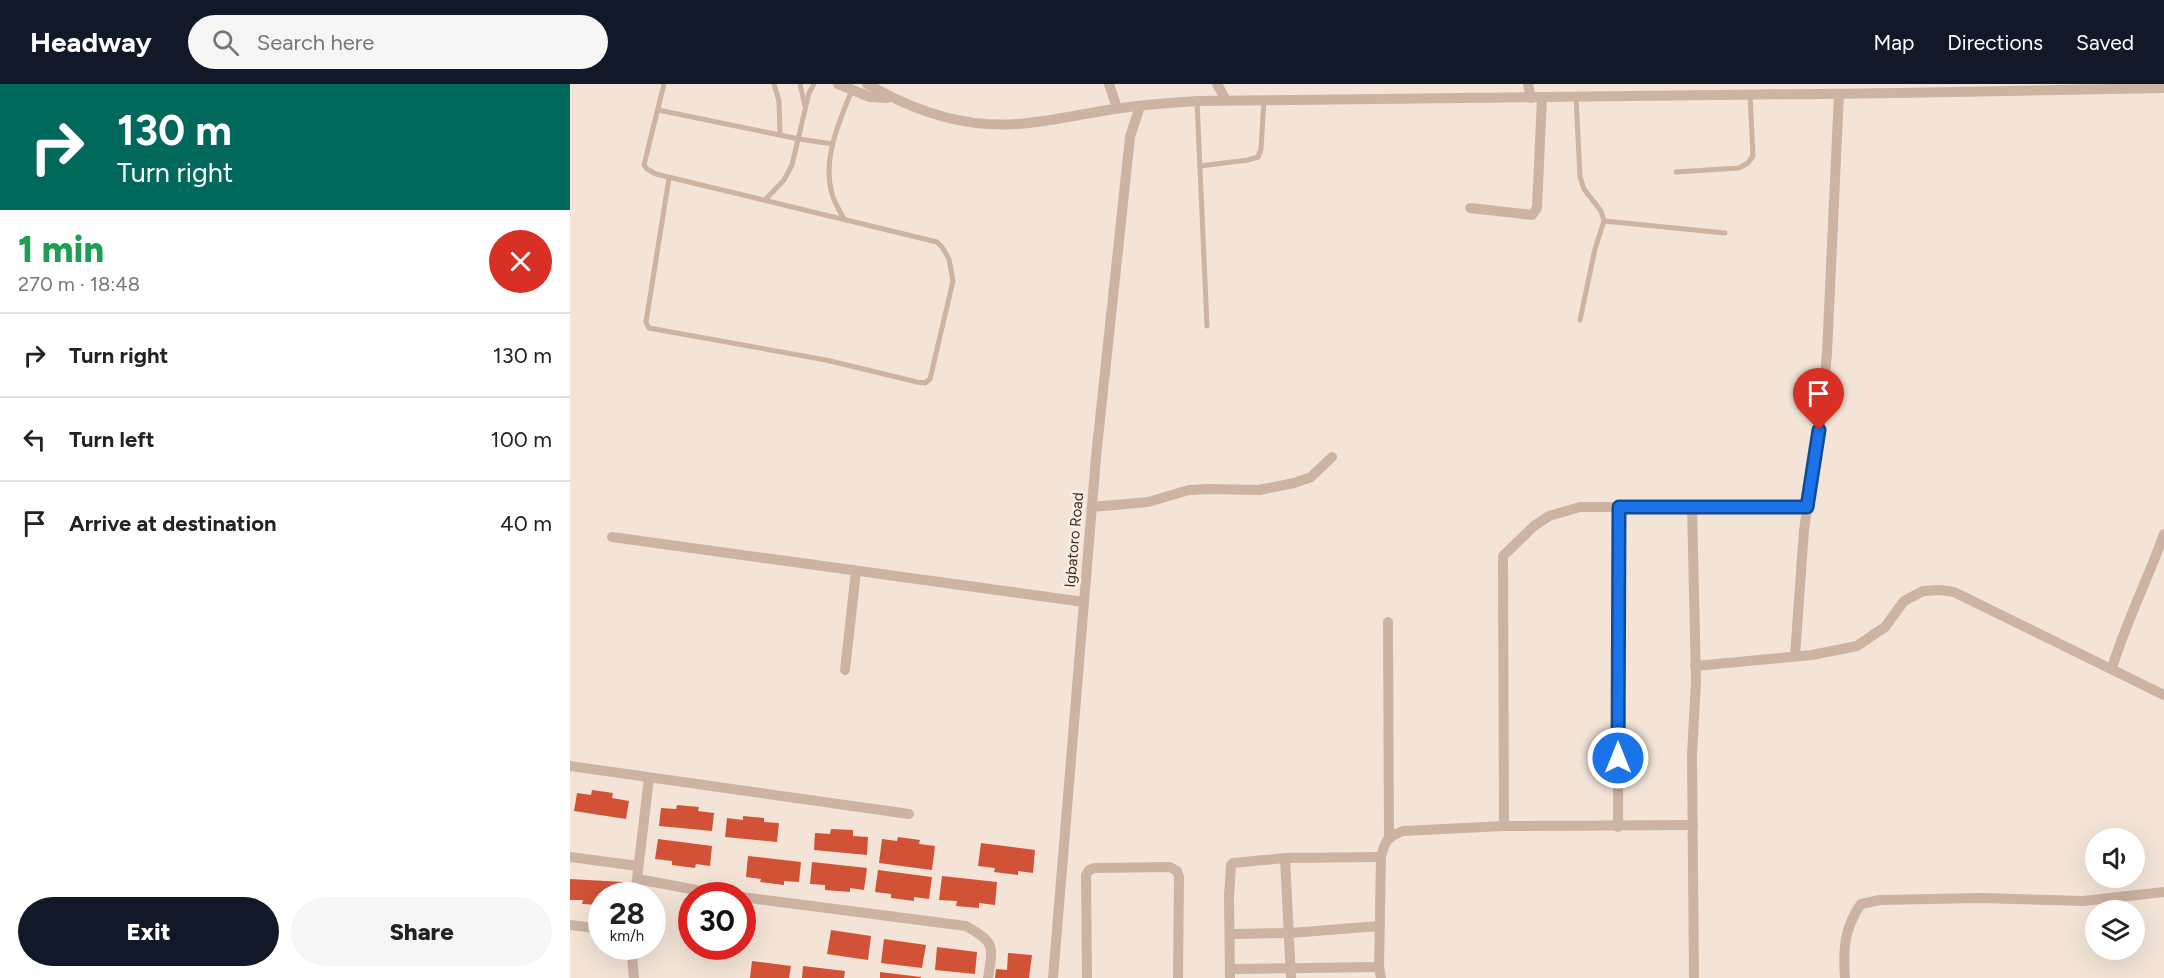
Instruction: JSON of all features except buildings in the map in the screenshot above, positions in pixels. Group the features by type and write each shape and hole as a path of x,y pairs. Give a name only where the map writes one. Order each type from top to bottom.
{"street":[{"path":"838,84 870,97 893,99"},
{"path":"867,84 893,99 942,118 1001,125 1029,123 1117,108 1226,100 1537,98 1839,93 1898,89 2164,88"},
{"path":"1109,84 1117,108"},
{"path":"1217,84 1226,100"},
{"path":"1470,208 1532,214 1538,208 1537,98 1528,84"},
{"path":"1795,656 1804,530 1822,410 1827,353 1839,93"},
{"name":"Igbatoro Road","path":"1053,978 1092,507 1130,137 1140,106"},
{"path":"1092,507 1148,502 1189,490 1259,490 1294,483 1311,477 1332,457"},
{"path":"1692,506 1695,666 1692,755 1694,978"},
{"path":"1504,826 1503,556 1534,525 1549,516 1580,507 1807,507"},
{"path":"1618,827 1619,507"},
{"path":"2112,669 2123,634 2149,576 2164,534"},
{"path":"612,537 1084,602"},
{"path":"845,670 856,571"},
{"path":"1695,666 1795,656 1857,646 1884,627 1904,601 1923,591 1940,590 1954,592 2164,695"},
{"path":"1381,858 1285,858 1233,863 1229,896 1230,973 1380,972 1381,858 1389,836 1388,622"},
{"path":"570,766 909,814"},
{"path":"637,882 649,778"},
{"path":"1389,836 1403,831 1504,826 1693,825"},
{"path":"570,857 638,866"},
{"path":"1285,858 1291,973"},
{"path":"1087,978 1086,875 1089,870 1170,867 1177,872 1179,877 1178,978"},
{"path":"638,879 678,886"},
{"path":"1845,978 1843,948 1852,917 1861,904 1880,900 1980,898 2083,901 2164,892"},
{"path":"756,899 966,926 982,935 990,944 992,951 988,978"},
{"path":"570,925 588,927"},
{"path":"1230,934 1290,933 1380,926"},
{"path":"632,960 634,978"}],"lane":[{"path":"664,84 644,165 647,169 669,178 937,242 949,259 953,281 930,379 925,383 916,382 826,360 649,328 646,322 669,178"},
{"path":"774,84 779,101 780,135"},
{"path":"800,84 806,110"},
{"path":"765,200 784,180 792,165 809,93 814,84"},
{"path":"844,219 832,193 830,169 835,133 852,90"},
{"path":"1676,172 1739,168 1748,164 1753,156 1750,94"},
{"path":"1576,97 1580,177 1584,189 1601,211 1604,221 1595,249 1580,320"},
{"path":"1200,166 1258,157 1261,149 1264,100"},
{"path":"1197,101 1208,326"},
{"path":"658,110 833,144"},
{"path":"1604,221 1725,233"}],"route":[{"path":"1618,758 1619,507 1807,507 1819,430"}]}
